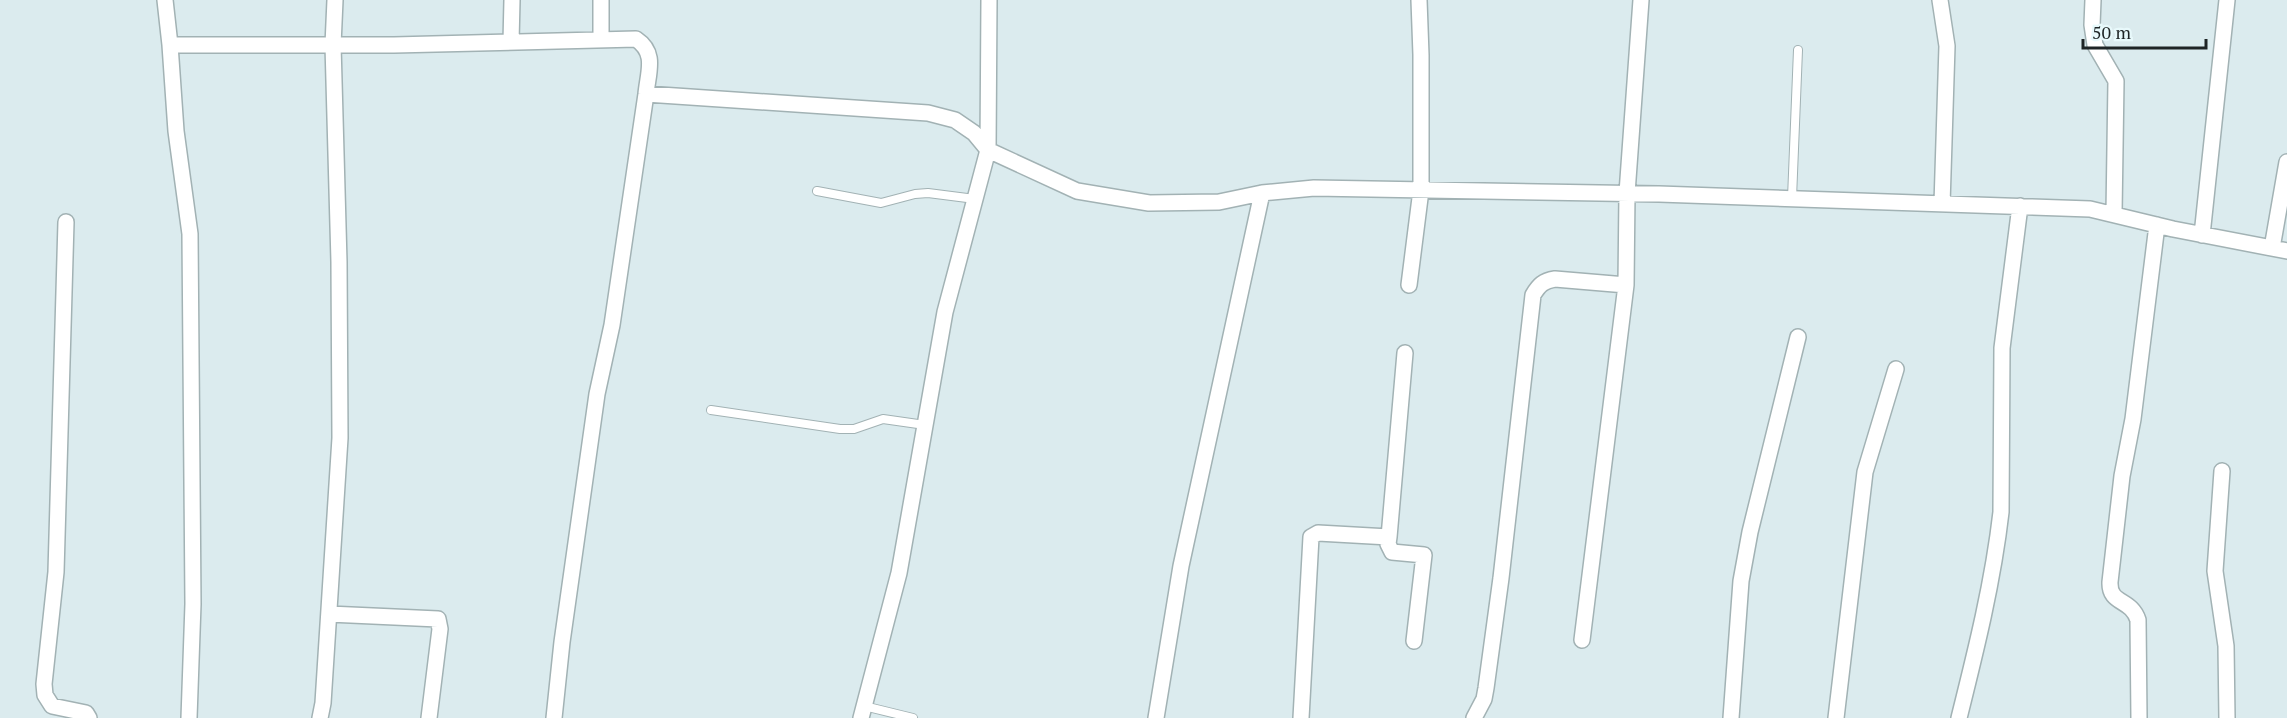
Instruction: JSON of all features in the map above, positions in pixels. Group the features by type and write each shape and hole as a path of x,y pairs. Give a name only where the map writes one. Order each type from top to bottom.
{"street":[{"path":"165,0 176,131 190,234 194,604 189,718"},
{"path":"320,718 323,703 340,438 333,45 335,0"},
{"path":"510,42 512,0"},
{"path":"601,0 601,40"},
{"path":"862,712 899,573 945,312 988,150 989,0"},
{"path":"1409,285 1421,190 1419,0"},
{"path":"1582,640 1626,285 1628,193 1641,0"},
{"path":"1940,0 1947,46 1942,204"},
{"path":"2093,0 2092,25 2095,45 2116,81 2114,213"},
{"path":"2202,235 2227,0"},
{"path":"170,45 333,45 636,39 647,48 650,56 646,94 612,325 597,394 562,642 554,718"},
{"path":"646,94 928,113 956,120 974,133 988,150 1077,191 1149,203 1219,202 1262,193 1314,189 1628,193 2020,206 2090,209 2114,213 2202,235 2287,251"},
{"path":"2272,248 2287,162"},
{"path":"1156,718 1181,566 1262,193"},
{"path":"1959,718 1983,622 2001,512 2002,348 2020,206"},
{"path":"66,222 56,572 44,684 45,694 52,706 86,713 89,718"},
{"path":"2139,718 2138,620 2135,611 2113,596 2109,589 2122,476 2133,419 2157,225"},
{"path":"1474,718 1484,699 1486,688 1533,296 1545,281 1555,279 1626,285"},
{"path":"1731,718 1741,581 1750,532 1798,337"},
{"path":"1405,353 1388,544 1392,552 1424,555 1414,641"},
{"path":"1836,718 1865,472 1896,369"},
{"path":"2222,471 2215,571 2226,646 2227,718"},
{"path":"1301,718 1311,537 1318,533 1389,537"},
{"path":"329,614 438,619 440,629 429,718"}],"lane":[{"path":"1792,198 1798,50"},
{"path":"817,191 881,203 928,193 975,199"},
{"path":"711,410 840,429 854,429 883,419 925,425"},
{"path":"862,712 913,718"}]}
